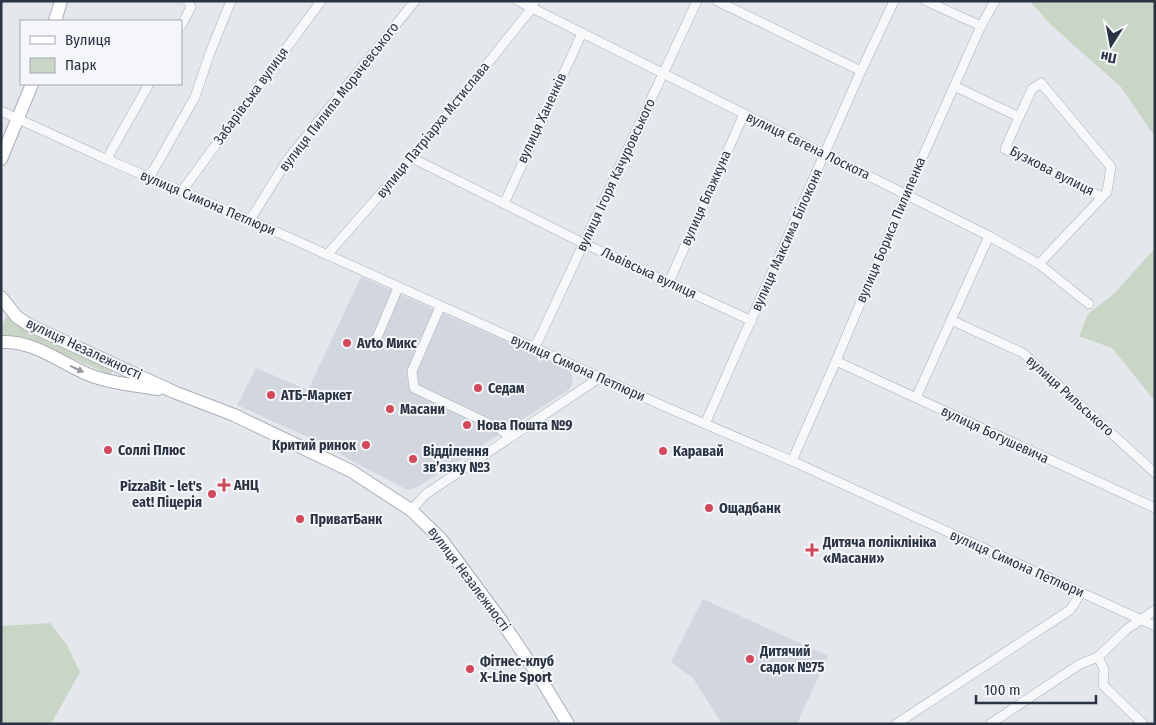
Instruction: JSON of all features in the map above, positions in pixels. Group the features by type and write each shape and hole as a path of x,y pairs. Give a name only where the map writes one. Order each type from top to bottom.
{"street":[{"path":"54,20 61,1"},
{"path":"182,24 190,7 188,1"},
{"path":"146,176 153,171 195,97 230,1"},
{"name":"Забарівська вулиця","path":"182,191 320,1"},
{"name":"вулиця Пилипа Морачевського","path":"250,220 288,159 415,1"},
{"name":"вулиця Євгена Лоскота","path":"518,1 534,5 582,33 989,236 1039,264 1089,304"},
{"name":"вулиця Ігоря Качуровського","path":"532,348 538,341 585,244 697,1"},
{"path":"717,1 861,71"},
{"name":"вулиця Максима Білоконя","path":"705,424 861,71 894,1"},
{"path":"926,1 981,26"},
{"name":"вулиця Бориса Пилипенка","path":"792,461 906,194 981,26 995,1"},
{"name":"вулиця Патріарха Мстислава","path":"327,255 412,158 534,5"},
{"name":"вулиця Ханенків","path":"504,204 582,33"},
{"name":"Бузкова вулиця","path":"1039,264 1107,192 1111,166 1041,83 1032,89 1005,149 1102,197"},
{"path":"1,159 32,85"},
{"path":"108,160 110,153 148,85"},
{"path":"954,86 1019,117"},
{"name":"вулиця Симона Петлюри","path":"1,111 108,160 250,220 599,378 792,461 1155,626"},
{"name":"вулиця Блажкуна","path":"669,282 744,114"},
{"name":"Львівська вулиця","path":"412,158 585,244 752,321"},
{"path":"916,398 989,236"},
{"path":"373,347 398,288"},
{"name":"вулиця Незалежності","path":"1,297 17,317 29,325 174,392 230,413 351,471 411,510 441,539 495,611 568,724"},
{"path":"440,307 412,371 414,388 500,428 510,438"},
{"name":"вулиця Рильського","path":"950,320 1022,353 1155,473"},
{"name":"вулиця Незалежності","path":"1,342 20,343 88,374 123,383 174,392"},
{"name":"вулиця Богушевича","path":"836,361 1155,508"},
{"path":"411,510 426,494 599,378"},
{"path":"896,724 1070,610 1081,593"},
{"path":"990,724 1080,664 1098,657 1139,620 1155,610"},
{"path":"1098,657 1104,669 1103,685 1143,724"}],"shaded area":[{"path":"361,277 570,370 573,380 570,389 416,488 407,490 350,460 330,447 237,405 256,368 308,390"},
{"name":"Дитячий садок №75","path":"703,599 828,656 797,724 722,724 693,678 671,662"}],"green space":[{"path":"1030,1 1155,1 1155,137 1121,87 1050,24"},
{"path":"1155,248 1155,401 1112,348 1079,336 1088,314 1114,294"},
{"path":"8,313 24,330 111,370 112,373 109,374 23,337 1,337 1,328"},
{"path":"50,623 67,645 80,672 51,724 1,724 1,626"}],"place":[{"name":"Avto Микс","path":"347,343"},
{"name":"Седам","path":"478,388"},
{"name":"АТБ-Маркет","path":"271,395"},
{"name":"Масани","path":"390,409"},
{"name":"Нова Пошта №9","path":"467,425"},
{"name":"Критий ринок","path":"366,445"},
{"name":"Соллі Плюс","path":"108,450"},
{"name":"Каравай","path":"663,451"},
{"name":"Відділення зв’язку №3","path":"413,459"},
{"name":"АНЦ","path":"224,485"},
{"name":"PizzaBit - let's eat! Піцерія","path":"212,494"},
{"name":"Ощадбанк","path":"709,508"},
{"name":"ПриватБанк","path":"300,519"},
{"name":"Дитяча поліклініка «Масани»","path":"812,550"},
{"name":"Дитячий садок №75","path":"750,659"},
{"name":"Фітнес-клуб X-Line Sport","path":"470,669"}]}
